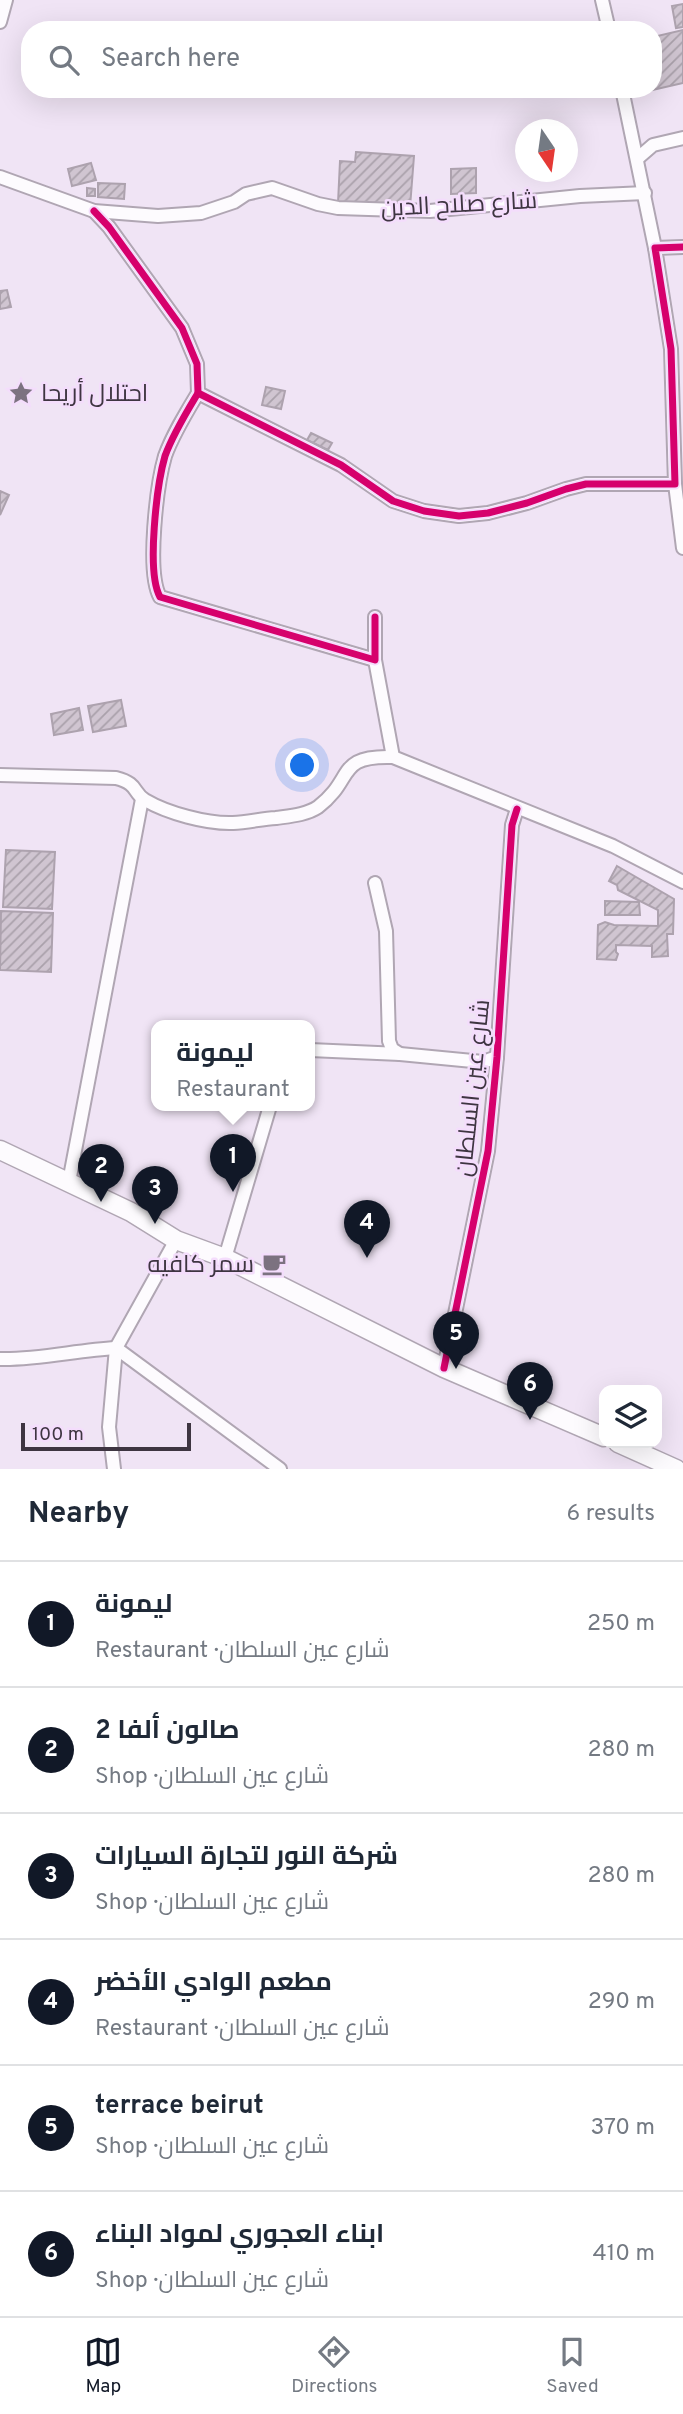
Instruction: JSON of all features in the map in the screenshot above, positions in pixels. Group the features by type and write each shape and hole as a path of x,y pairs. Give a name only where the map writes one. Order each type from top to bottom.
{"main road":[{"path":"0,1150 131,1212 176,1240 225,1258 444,1368 599,1435"},
{"path":"627,1448 657,1464 676,1469"}],"street":[{"path":"0,22 6,0"},
{"path":"602,0 607,21"},
{"path":"624,98 677,350 676,484 681,510 683,548"},
{"path":"638,158 653,145 683,138"},
{"name":"شارع صلاح الدين","path":"0,177 94,211 158,216 201,214 234,202 247,194 272,188 338,208 430,211 580,196 645,193"},
{"path":"94,211 109,227 182,328 197,364 198,393 175,434 160,479 153,569 160,597 374,660"},
{"path":"655,248 683,247"},
{"path":"198,393 341,465 393,501 424,511 459,516 488,513 586,484 676,484"},
{"path":"374,617 374,660 393,757"},
{"path":"0,775 116,778 131,783 142,799 192,818 232,823 294,816 315,809 356,760 365,757 393,757 613,846 683,882"},
{"path":"69,1182 142,799"},
{"name":"شارع عين السلطان","path":"444,1368 488,1152 512,825 517,808"},
{"path":"375,883 386,931 389,1041 392,1049 400,1054"},
{"path":"373,1052 382,1050 389,1041"},
{"path":"315,1050 373,1052 484,1062 497,1057"},
{"path":"225,1258 269,1111"},
{"path":"114,1469 108,1427 116,1348 176,1240"},
{"path":"0,1359 38,1358 83,1350 116,1348 280,1469"}],"building":[{"path":"683,4 683,27 676,28 672,6"},
{"path":"683,30 683,83 662,88 662,35"},
{"path":"356,152 414,156 410,207 338,203 340,161 355,162"},
{"path":"91,163 96,180 72,186 68,169"},
{"path":"476,168 476,193 451,194 451,169"},
{"path":"98,183 125,184 124,199 98,197"},
{"path":"87,188 95,189 95,196 87,196"},
{"path":"7,290 11,307 0,309 0,291"},
{"path":"266,387 285,391 281,409 262,405"},
{"path":"311,433 332,443 328,450 307,440"},
{"path":"0,491 9,495 0,515"},
{"path":"121,700 126,726 93,732 88,706"},
{"path":"79,708 83,730 54,735 51,714"},
{"path":"6,850 55,852 52,909 3,907"},
{"path":"617,866 674,899 673,934 667,934 668,956 652,957 652,946 616,945 616,960 597,959 598,925 605,922 614,925 658,926 658,910 618,890 617,885 609,881"},
{"path":"605,901 639,902 640,915 605,915"},
{"path":"1,911 53,913 51,972 0,970"}],"cycle path":[{"path":"94,211 109,227 182,328 197,364 198,393 341,465 393,501 424,511 459,516 488,513 586,484 675,484 671,349 655,248 683,247"},
{"path":"198,393 172,440 162,469 153,549 156,585 160,597 375,660 375,617"},
{"path":"444,1368 488,1151 512,825 517,809"}],"place":[{"name":"احتلال أريحا","path":"21,393"},
{"name":"ليمونة","path":"233,1192"},
{"name":"صالون ألفا 2","path":"101,1202"},
{"name":"شركة النور لتجارة السيارات","path":"155,1224"},
{"name":"مطعم الوادي الأخضر","path":"367,1258"},
{"name":"سمر كافيه","path":"274,1264"},
{"name":"terrace beirut","path":"456,1369"},
{"name":"ابناء العجوري لمواد البناء","path":"530,1420"}]}
